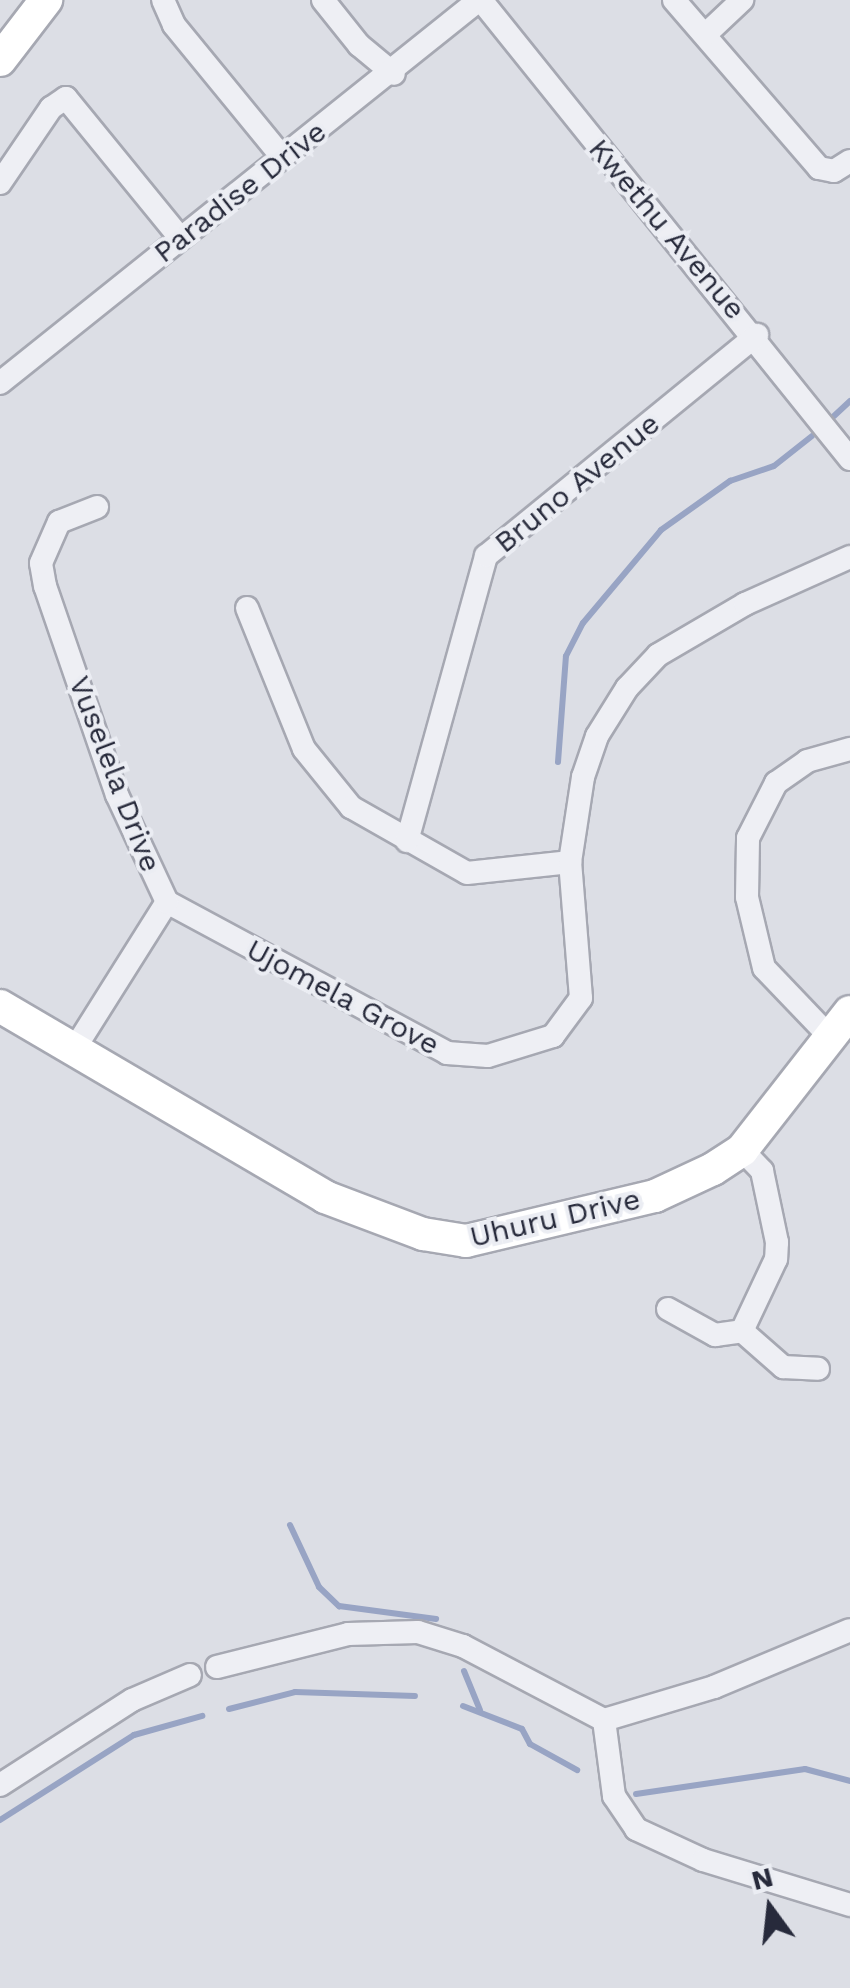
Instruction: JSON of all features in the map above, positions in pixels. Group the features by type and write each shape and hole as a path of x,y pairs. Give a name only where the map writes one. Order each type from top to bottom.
{"street":[{"path":"0,60 46,0"},
{"path":"162,0 174,25 282,157"},
{"path":"323,0 359,45 394,74"},
{"name":"Paradise Drive","path":"0,382 282,157 394,74 480,0"},
{"name":"Kwethu Avenue","path":"480,0 675,246 757,335 850,459"},
{"path":"674,0 819,168 834,170 850,161"},
{"path":"706,34 742,0"},
{"path":"0,183 51,108 66,98 180,238"},
{"name":"Bruno Avenue","path":"407,841 486,556 757,335"},
{"name":"Vuselela Drive","path":"74,1048 167,902 117,795 41,564 59,522 96,507"},
{"name":"Ujomela Grove","path":"167,902 447,1053 488,1056 554,1036 578,1008 570,862 583,777 596,736 627,688 658,656 716,620 850,557"},
{"path":"247,608 304,749 351,806 468,873 570,862"},
{"path":"844,1021 764,968 748,897 748,838 776,783 807,761 850,749"},
{"name":"Uhuru Drive","path":"0,1006 325,1197 446,1240 491,1237 655,1196 742,1150 844,1021"},
{"path":"742,1150 762,1171 777,1242 776,1258 742,1331"},
{"path":"668,1309 715,1335 742,1331"},
{"path":"742,1331 783,1368 818,1368"},
{"path":"217,1667 348,1634 418,1632 463,1646 604,1720 714,1686 850,1630"},
{"path":"0,1785 132,1700 190,1675"},
{"path":"604,1720 614,1796 636,1829 703,1860 850,1905"}],"waterway":[{"path":"834,416 850,401"},
{"path":"558,762 566,656 583,623 661,530 730,481 774,466 812,436"},
{"path":"290,1525 319,1587 339,1606 436,1619"},
{"path":"464,1671 480,1710"},
{"path":"229,1709 295,1692 415,1696"},
{"path":"463,1706 522,1729 530,1744 577,1770"},
{"path":"0,1820 134,1735 202,1716"},
{"path":"636,1794 805,1769 850,1781"}]}
